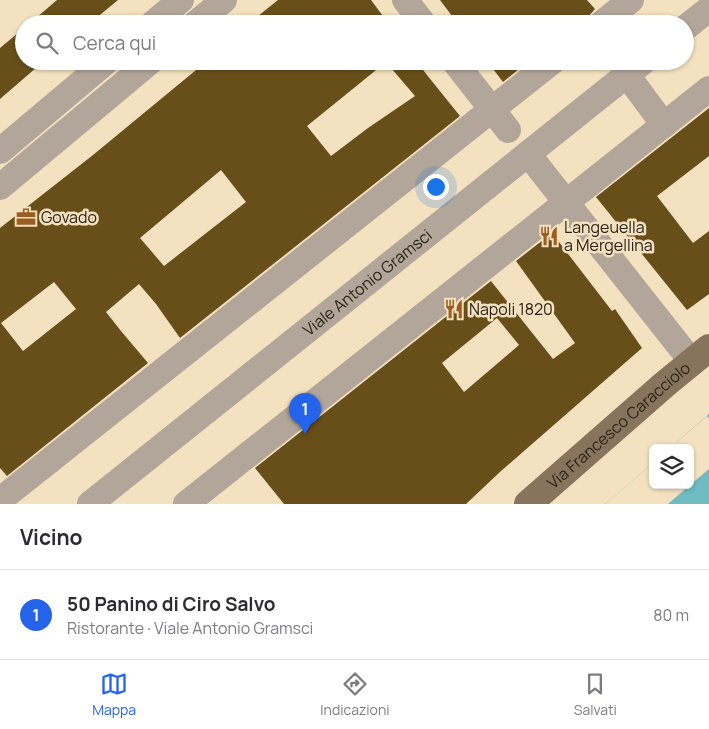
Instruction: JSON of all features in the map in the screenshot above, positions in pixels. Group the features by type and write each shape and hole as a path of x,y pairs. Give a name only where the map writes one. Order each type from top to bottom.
{"main road":[{"name":"Via Francesco Caracciolo","path":"528,504 700,355"}],"street":[{"path":"163,15 181,0"},
{"path":"206,15 224,0"},
{"path":"405,0 417,15"},
{"path":"612,15 631,0"},
{"path":"694,21 709,9"},
{"path":"0,151 96,70"},
{"path":"0,187 139,70"},
{"path":"461,70 508,130"},
{"path":"0,500 542,70"},
{"name":"Viale Antonio Gramsci","path":"90,504 633,70"},
{"path":"636,70 664,124"},
{"path":"186,504 709,89"},
{"path":"528,154 566,202 700,355"}],"water":[{"path":"709,414 709,504 605,504 649,466 649,489 694,489 694,444 675,444"}],"pier":[{"path":"707,416 709,419 709,469 694,482 694,444 675,444"},
{"path":"649,466 649,489 685,489 668,504 605,504"}],"building":[{"path":"57,0 118,0 100,15 40,15"},
{"path":"278,0 371,0 382,15 259,15"},
{"path":"440,0 587,0 595,9 590,15 451,15"},
{"path":"15,36 15,70 34,70 0,99 0,48"},
{"path":"196,70 376,70 307,126 331,156 415,96 393,70 423,70 460,116 180,338 139,284 106,312 148,363 7,476 0,468 0,228 93,155","holes":["221,170 246,202 164,266 140,238","54,282 76,309 23,351 1,323"]},
{"path":"494,70 518,70 503,82"},
{"path":"709,108 709,156 657,196 693,243 709,231 709,294 687,310 596,197"},
{"path":"552,233 612,311 615,309 642,348 466,504 284,504 255,468 491,281 553,359 575,343 516,261","holes":["497,318 519,345 464,392 442,363"]}],"place":[{"name":"Govado","path":"26,217"},
{"name":"Langeuella a Mergellina","path":"549,236"},
{"name":"Napoli 1820","path":"454,309"},
{"name":"50 Panino di Ciro Salvo","path":"305,434"}]}
